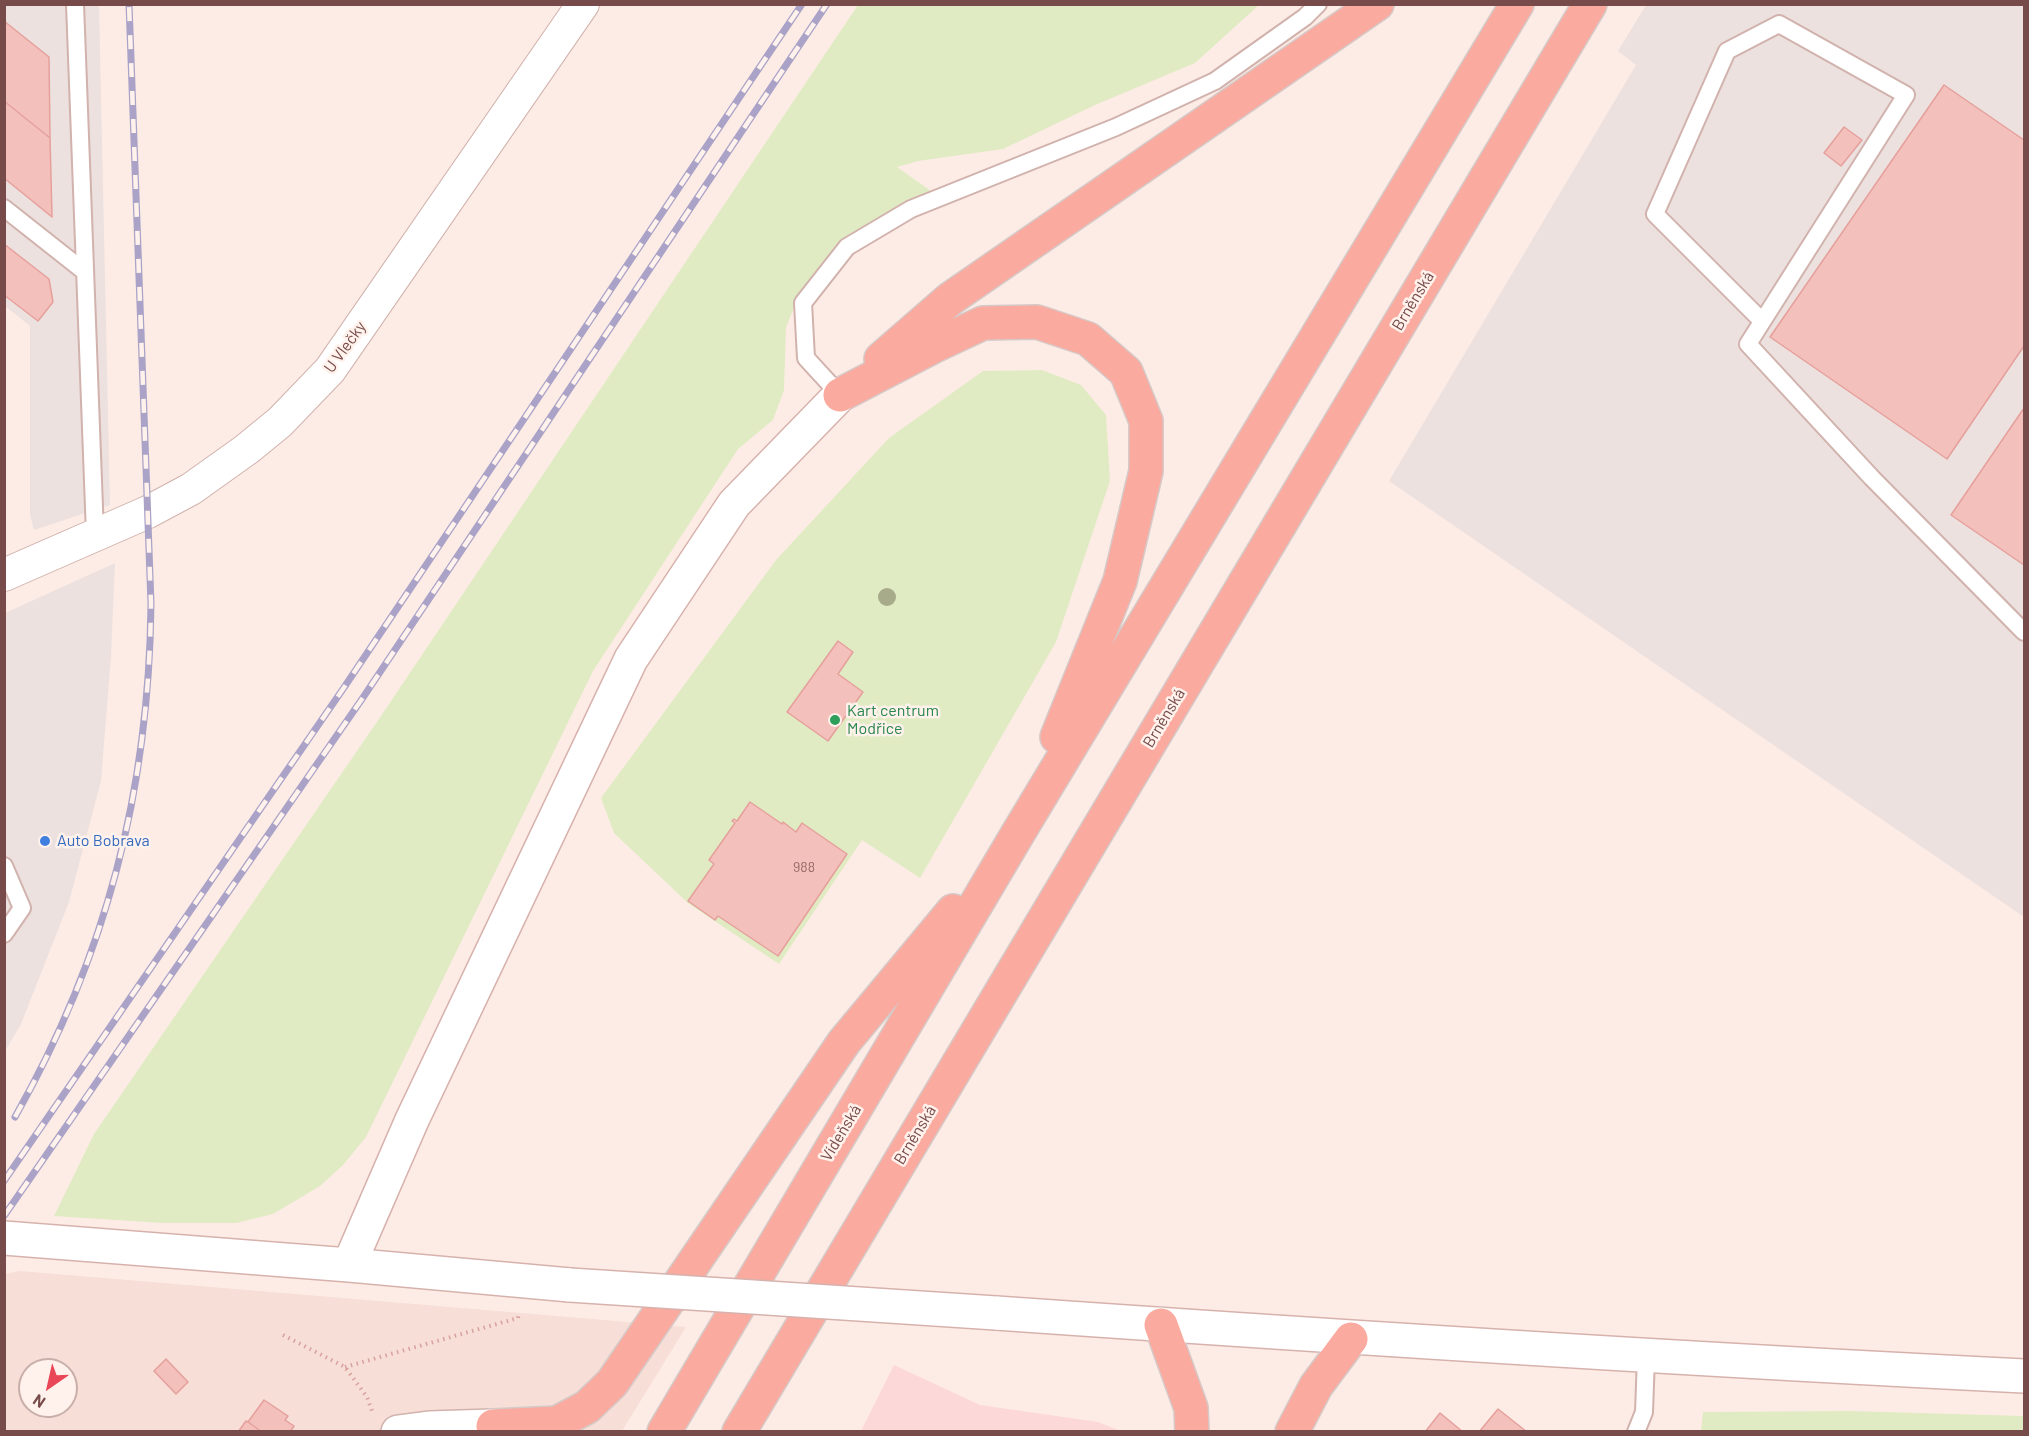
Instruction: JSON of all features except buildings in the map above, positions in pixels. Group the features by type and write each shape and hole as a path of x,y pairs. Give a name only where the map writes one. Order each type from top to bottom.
{"highway":[{"path":"840,395 950,299 1377,4"},
{"path":"493,1426 557,1423 587,1407 612,1383 844,1042 1017,835 1517,4"},
{"name":"Brněnská","path":"743,1428 1590,4"},
{"path":"840,395 984,323 1037,322 1088,339 1126,372 1146,420 1146,471 1120,581 1017,835"},
{"name":"Vídeňská","path":"664,1431 1017,835"},
{"path":"1161,1325 1191,1408 1192,1431"},
{"path":"1292,1431 1316,1386 1351,1339"}],"main road":[{"path":"349,1265 412,1120 631,659 734,504 840,395"},
{"path":"4,1238 570,1285 1351,1339 1646,1357 2025,1376"},
{"path":"386,1423 429,1428 493,1426"}],"street":[{"name":"U Vlečky","path":"4,575 148,512 191,489 280,422 330,370 583,4"}],"lane":[{"path":"75,4 95,534"},
{"path":"840,395 806,358 803,303 847,247 911,209 1116,127 1215,81 1305,17 1318,4"},
{"path":"1762,321 1655,214 1727,51 1779,24 1906,95 1748,344 1872,478 2025,632"},
{"path":"4,208 85,272"},
{"path":"4,866 22,908 4,934"},
{"path":"1636,1431 1644,1412 1646,1357"}],"path":[{"path":"345,1367 518,1318 520,1310"},
{"path":"284,1335 345,1367 386,1423"}],"shaded area":[{"path":"4,5 99,5 110,505 34,530 30,515 30,326 5,306"},
{"path":"1646,5 2024,5 2024,917 1389,481 1636,65 1618,51"},
{"name":"Auto Bobrava","path":"115,563 111,656 101,781 69,902 21,1024 5,1051 5,613"},
{"path":"20,1271 686,1327 622,1431 5,1432 5,1274"},
{"path":"894,1365 980,1405 1098,1422 1118,1430 861,1431"}],"green space":[{"path":"858,5 1259,5 1195,63 1095,105 1003,149 918,161 897,167 931,191 844,242 799,294 786,328 784,390 773,420 738,449 593,671 366,1137 343,1165 320,1186 273,1214 236,1223 162,1223 54,1216 94,1134 383,713"},
{"name":"Kart centrum Modřice","path":"1042,370 1081,385 1106,415 1110,481 1056,642 920,878 862,840 779,964 689,904 614,833 601,798 776,560 889,438 983,371"},
{"path":"1849,1411 2024,1416 2024,1431 1701,1431 1703,1412"}],"railway":[{"path":"15,1117 47,1056 75,994 98,932 117,869 142,740 151,604 129,4"},
{"path":"4,1181 343,689 802,4"},
{"path":"4,1216 362,699 827,4"}],"place":[{"name":"Kart centrum Modřice","path":"835,720"},
{"name":"Auto Bobrava","path":"45,841"}]}
